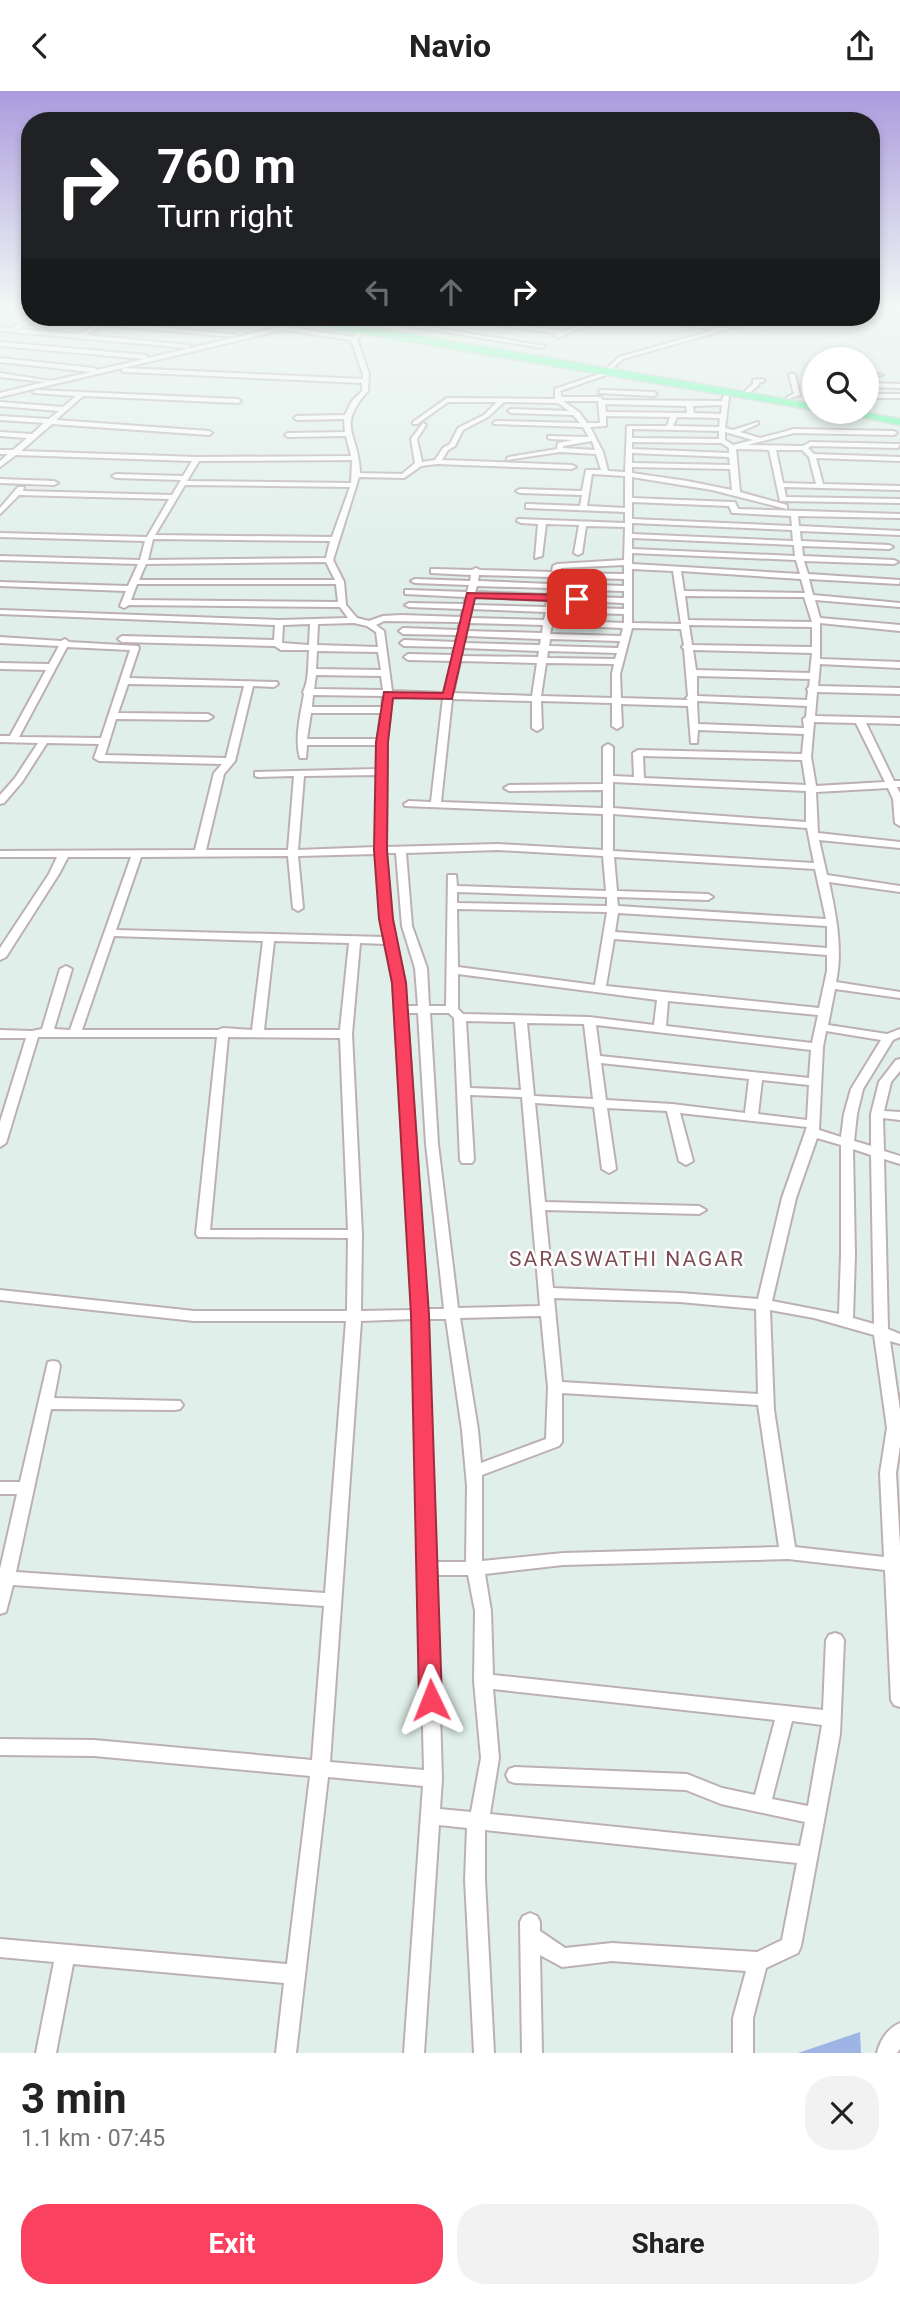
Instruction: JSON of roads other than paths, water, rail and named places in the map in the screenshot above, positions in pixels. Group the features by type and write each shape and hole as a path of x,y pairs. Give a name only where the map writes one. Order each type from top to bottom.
{"highway":[{"path":"768,397 802,402"},
{"path":"781,397 802,401"},
{"path":"879,417 899,426"},
{"path":"879,421 899,426"}],"street":[{"path":"0,465 46,422 79,397"},
{"path":"122,397 238,401"},
{"path":"354,620 342,605 340,582 329,560 354,480 346,417 350,403 358,397"},
{"path":"601,397 689,404 725,399 722,442"},
{"path":"601,397 604,425"},
{"path":"419,464 414,439 419,424 447,400 558,400 609,397"},
{"path":"654,397 654,403"},
{"path":"789,398 793,397"},
{"path":"558,400 578,413 600,452 605,473"},
{"path":"437,462 445,449 453,445 460,429 486,416 502,401"},
{"path":"641,415 642,402"},
{"path":"0,404 64,409"},
{"path":"689,404 691,415"},
{"path":"511,411 578,413"},
{"path":"603,414 723,417"},
{"path":"669,428 674,415"},
{"path":"297,418 346,417"},
{"path":"0,418 209,433"},
{"path":"496,423 722,429 758,439"},
{"path":"734,432 756,423"},
{"path":"629,451 732,451 804,448 810,444 899,449 899,426 794,431 758,439 732,451"},
{"path":"617,726 616,674 628,626 629,427"},
{"path":"0,434 31,436"},
{"path":"288,435 349,434"},
{"path":"550,437 594,439"},
{"path":"561,450 560,444 594,439"},
{"path":"629,440 722,442 732,451 736,493"},
{"path":"772,448 780,485 795,529 815,623 815,656 806,757 811,787 812,830 832,923 831,985 817,1047 812,1128 789,1198 764,1303 765,1400 789,1553"},
{"path":"804,448 812,456 820,487"},
{"path":"518,457 523,450"},
{"path":"485,463 561,450 600,452"},
{"path":"0,452 197,459 353,458"},
{"path":"547,452 547,492"},
{"path":"812,456 900,459"},
{"path":"120,616 144,562 150,538 197,459"},
{"path":"116,475 184,481 354,480 404,476 419,464 437,462 572,467"},
{"path":"630,465 734,467"},
{"path":"583,509 589,472 630,475 736,493 787,507 900,516"},
{"path":"0,481 54,483"},
{"path":"0,512 26,482"},
{"path":"780,485 900,488"},
{"path":"520,491 584,493"},
{"path":"0,499 14,496 175,497"},
{"path":"629,500 732,504 735,511"},
{"path":"735,511 900,501"},
{"path":"529,506 629,510"},
{"path":"726,525 735,511"},
{"path":"521,521 726,525 900,533"},
{"path":"538,556 542,522"},
{"path":"578,553 583,524"},
{"path":"537,728 536,698 557,566 629,564 900,582 900,572 894,562 886,533"},
{"path":"0,535 334,539"},
{"path":"629,536 889,547"},
{"path":"629,551 894,562"},
{"path":"0,558 144,562 329,560"},
{"path":"677,569 686,647 692,673 694,741"},
{"path":"434,571 554,586 628,589"},
{"path":"415,581 475,576 628,577"},
{"path":"436,803 448,696 475,576"},
{"path":"0,584 134,586 340,582"},
{"path":"408,592 628,601"},
{"path":"680,593 808,596 900,605"},
{"path":"126,602 165,605 342,605"},
{"path":"409,604 628,612"},
{"path":"159,619 165,605"},
{"path":"0,612 279,623 354,620 370,624 380,631 388,694 382,742 380,850 386,919 401,1009 420,1315 433,1779 414,2053"},
{"path":"370,624 383,619 628,626 815,623 900,628"},
{"path":"303,756 302,742 307,692 312,672 314,622"},
{"path":"278,643 279,623"},
{"path":"403,631 625,639"},
{"path":"122,639 278,643 281,647 383,650"},
{"path":"0,641 135,647 99,758 230,761"},
{"path":"13,739 49,667 65,642"},
{"path":"404,643 623,651"},
{"path":"686,647 900,665"},
{"path":"408,657 620,662"},
{"path":"0,666 49,667"},
{"path":"312,672 386,673"},
{"path":"692,673 900,691"},
{"path":"123,681 274,684"},
{"path":"200,853 219,773 230,761 248,684"},
{"path":"307,692 810,703"},
{"path":"305,710 386,710"},
{"path":"112,716 208,717"},
{"path":"860,721 896,785 900,823"},
{"path":"693,727 900,721"},
{"path":"0,739 43,742 104,741"},
{"path":"0,801 19,780 43,742"},
{"path":"302,742 382,742"},
{"path":"600,990 611,935 613,909 608,851 608,747"},
{"path":"639,781 638,753 806,757"},
{"path":"258,774 383,772"},
{"path":"298,908 293,853 299,773"},
{"path":"509,788 639,781 852,789 896,785"},
{"path":"409,804 609,811 812,830 899,845 900,830"},
{"path":"0,854 293,853 498,847 608,851 821,872 900,889"},
{"path":"401,849 407,926 421,968 432,1144 473,1472 476,1568 483,1611 483,1681 491,1758 482,1810 476,1821 475,1927 484,2053"},
{"path":"75,1033 137,853"},
{"path":"0,957 64,854"},
{"path":"467,1160 456,1014 453,883 708,897"},
{"path":"454,906 613,909 832,923"},
{"path":"108,933 391,941"},
{"path":"611,935 832,953"},
{"path":"257,1033 269,937"},
{"path":"286,2053 320,1771 354,1316 355,1234 346,1034 355,941"},
{"path":"0,1143 66,969"},
{"path":"454,970 600,990 823,1012"},
{"path":"831,985 900,995"},
{"path":"660,1029 663,997"},
{"path":"401,1009 589,1021 817,1047"},
{"path":"473,1472 554,1442 555,1387 521,1018"},
{"path":"589,1021 608,1169"},
{"path":"821,1027 894,1035 858,1083 846,1142 849,1252 846,1323"},
{"path":"223,1032 203,1234 355,1234"},
{"path":"0,1034 346,1034"},
{"path":"594,1059 813,1082"},
{"path":"900,1063 885,1082 877,1114 881,1331 897,1429 888,1473 896,1531 891,1563 899,1650 900,1700"},
{"path":"751,1116 756,1076"},
{"path":"463,1091 751,1116 812,1128 900,1160"},
{"path":"672,1108 686,1161"},
{"path":"877,1114 900,1116"},
{"path":"540,1206 699,1210"},
{"path":"545,1293 764,1303 881,1331 900,1339"},
{"path":"0,1295 194,1315 354,1316 547,1311"},
{"path":"0,1607 53,1366"},
{"path":"555,1387 765,1400"},
{"path":"45,1403 175,1405"},
{"path":"0,1489 25,1488"},
{"path":"427,1569 476,1568 563,1559 789,1553 891,1563"},
{"path":"8,1578 334,1600"},
{"path":"532,2053 530,1929 562,1958 612,1952 758,1962 791,1946 809,1856 831,1718 835,1640"},
{"path":"483,1681 831,1718"},
{"path":"762,1803 786,1712"},
{"path":"0,1747 94,1748 320,1771 433,1779"},
{"path":"515,1775 687,1782 721,1796 816,1816"},
{"path":"430,1816 809,1856"},
{"path":"0,1948 295,1974"},
{"path":"46,2053 65,1955"},
{"path":"743,2053 743,2018 758,1962"},
{"path":"887,2053 900,2033"}],"district":[{"name":"SARASWATHI NAGAR","path":"627,1259"}]}
